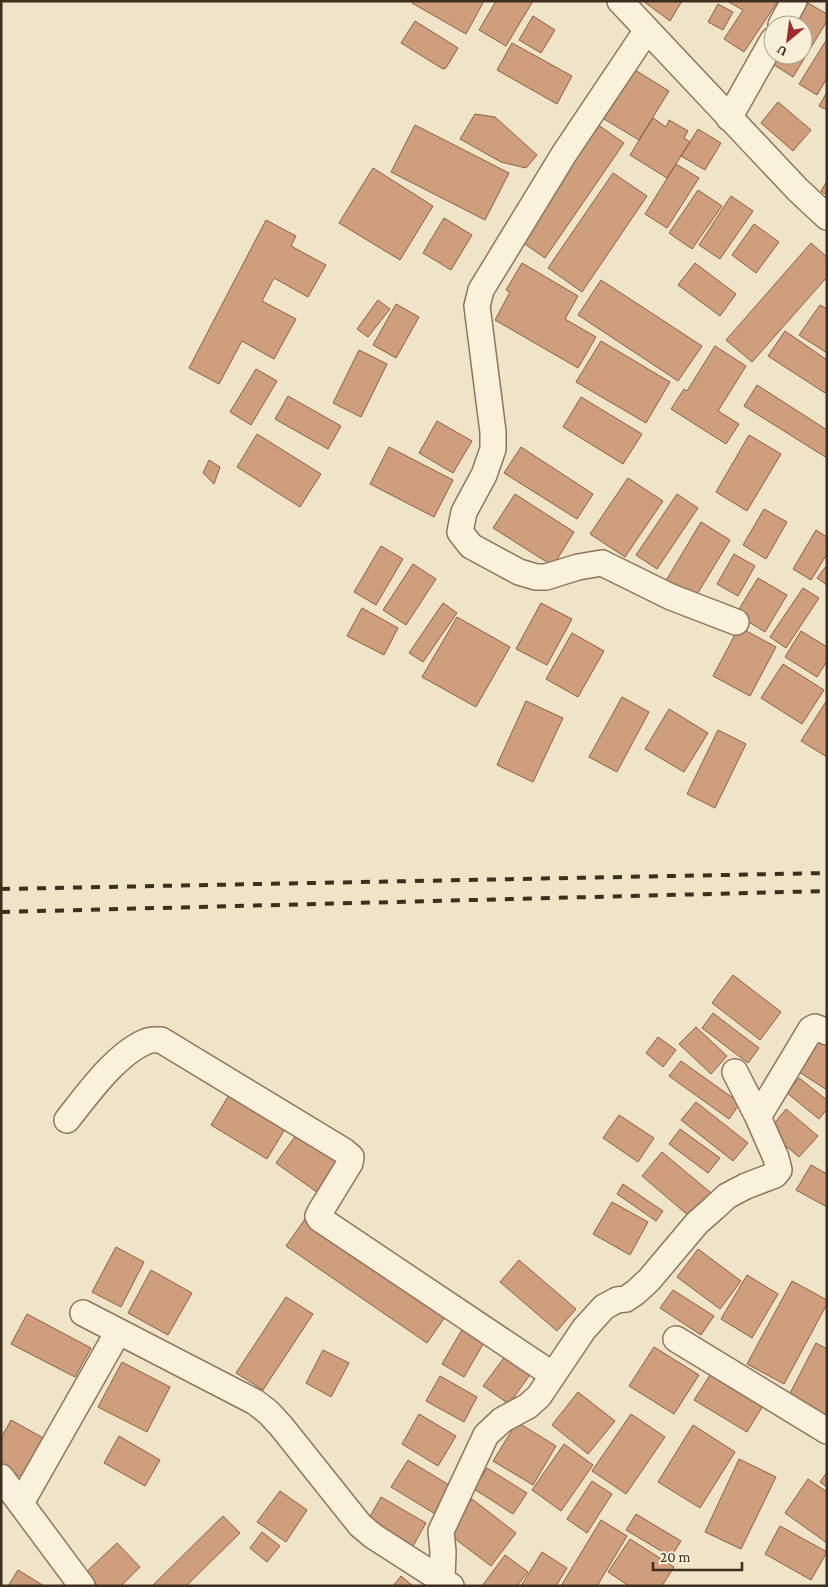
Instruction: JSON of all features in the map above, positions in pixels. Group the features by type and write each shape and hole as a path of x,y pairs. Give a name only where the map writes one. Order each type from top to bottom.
{"street":[{"path":"620,1 729,118 827,218"},
{"path":"786,15 794,1"},
{"path":"647,30 564,154 481,290 477,306 493,432 492,449 484,475 464,512 460,532 472,546 519,572 536,577 546,577 578,567 602,563 671,597 736,622"},
{"path":"729,118 763,58"},
{"path":"758,1117 811,1029 816,1027 827,1032"},
{"path":"67,1120 103,1076 126,1054 145,1041 160,1040 344,1151 350,1157 350,1163 320,1212 318,1216 320,1219 553,1375"},
{"path":"447,1583 441,1531 486,1435 502,1420 528,1406 539,1396 584,1330 604,1308 617,1300 626,1299 636,1292 649,1280 698,1223 727,1196 746,1186 775,1175 779,1170 776,1158 758,1117 735,1072"},
{"path":"83,1314 255,1402 281,1426 360,1525 373,1536 447,1583"},
{"path":"21,1503 118,1332"},
{"path":"676,1338 827,1431"},
{"path":"1,1477 82,1586"}],"building":[{"path":"413,1 484,1 466,34 412,3"},
{"path":"496,1 533,1 506,46 479,30"},
{"path":"643,1 682,1 670,21"},
{"path":"727,1 778,1 769,15 763,15 763,24 744,52 724,39 743,10"},
{"path":"808,3 827,14 827,21 813,44 813,15 801,15"},
{"path":"718,4 733,12 723,30 708,22"},
{"path":"533,16 555,30 541,53 519,40"},
{"path":"415,21 458,48 446,68 443,69 401,43"},
{"path":"827,39 827,78 817,95 799,84 811,65 813,65 813,62"},
{"path":"512,43 572,76 557,104 497,70"},
{"path":"774,65 800,65 793,77"},
{"path":"635,70 669,91 639,140 604,119"},
{"path":"827,92 827,110 819,106"},
{"path":"778,102 811,130 793,151 761,123"},
{"path":"475,114 495,117 537,155 526,168 501,162 460,139"},
{"path":"653,118 666,127 669,120 688,131 684,138 690,142 667,178 630,155"},
{"path":"594,122 624,143 545,258 515,237"},
{"path":"415,125 509,173 485,220 391,172"},
{"path":"698,129 721,143 705,170 681,156"},
{"path":"676,164 699,178 667,228 645,214"},
{"path":"373,168 433,206 400,260 339,223"},
{"path":"613,173 647,196 582,292 548,268"},
{"path":"827,181 827,195 821,191"},
{"path":"698,190 722,206 692,249 669,233"},
{"path":"731,196 753,211 720,259 699,245"},
{"path":"444,218 472,235 451,270 423,253"},
{"path":"266,220 296,236 291,246 326,265 308,297 274,278 262,301 296,319 274,359 242,341 219,384 189,368"},
{"path":"754,224 779,242 756,273 732,255"},
{"path":"811,243 827,257 827,277 752,362 726,340"},
{"path":"522,263 578,296 565,319 596,337 578,368 495,320 510,292 506,290"},
{"path":"695,263 736,294 720,316 678,285"},
{"path":"601,280 702,346 678,381 578,315"},
{"path":"378,300 390,309 368,337 357,329"},
{"path":"396,304 419,317 396,358 373,345"},
{"path":"820,305 827,309 827,353 799,335"},
{"path":"785,331 827,360 827,390 825,393 768,356"},
{"path":"601,341 670,382 646,423 576,382"},
{"path":"715,346 746,366 718,411 739,424 726,444 671,409 684,389 687,391"},
{"path":"359,350 387,364 361,417 333,403"},
{"path":"256,369 277,381 251,425 230,412"},
{"path":"757,385 827,430 827,458 744,406"},
{"path":"288,396 341,426 328,449 275,419"},
{"path":"581,397 642,434 623,464 563,427"},
{"path":"437,421 472,441 453,473 419,453"},
{"path":"257,434 321,474 300,507 237,467"},
{"path":"749,435 781,454 747,511 716,492"},
{"path":"389,447 453,480 434,517 370,484"},
{"path":"521,447 593,494 577,519 504,473"},
{"path":"209,460 220,467 214,484 203,473"},
{"path":"628,478 663,501 625,557 590,534"},
{"path":"515,494 574,532 553,566 493,528"},
{"path":"677,494 698,508 657,569 636,555"},
{"path":"764,509 787,522 766,559 743,545"},
{"path":"701,522 730,540 693,601 664,584"},
{"path":"816,530 827,537 827,554 811,580 793,569"},
{"path":"381,546 403,559 376,605 354,592"},
{"path":"734,554 755,566 738,596 717,584"},
{"path":"413,564 436,579 406,625 383,610"},
{"path":"827,565 827,585 817,578"},
{"path":"758,578 787,595 765,632 736,614"},
{"path":"803,588 819,598 786,648 770,637"},
{"path":"443,603 457,613 423,662 409,653"},
{"path":"541,603 572,619 547,665 516,649"},
{"path":"362,608 398,628 384,655 347,636"},
{"path":"457,617 510,647 476,707 422,677"},
{"path":"739,627 776,647 750,696 713,676"},
{"path":"801,631 827,647 827,661 817,677 785,657"},
{"path":"572,633 604,651 578,697 546,679"},
{"path":"783,664 824,690 802,724 761,698"},
{"path":"622,697 649,712 617,772 589,757"},
{"path":"827,700 827,757 801,741"},
{"path":"526,701 563,718 533,782 497,765"},
{"path":"669,709 708,733 684,772 645,749"},
{"path":"718,730 746,744 715,808 687,794"},
{"path":"733,975 781,1012 760,1040 712,1003"},
{"path":"713,1013 759,1048 748,1063 702,1028"},
{"path":"696,1027 727,1056 711,1074 679,1044"},
{"path":"822,1031 827,1034 827,1090 796,1070"},
{"path":"658,1037 676,1050 663,1067 646,1053"},
{"path":"681,1061 740,1103 729,1119 669,1076"},
{"path":"799,1078 827,1100 827,1109 819,1119 787,1093"},
{"path":"232,1090 288,1124 267,1159 211,1125"},
{"path":"696,1102 748,1143 733,1161 681,1120"},
{"path":"786,1109 818,1136 799,1157 768,1131"},
{"path":"619,1115 654,1138 638,1162 603,1138"},
{"path":"680,1129 720,1158 708,1173 669,1144"},
{"path":"299,1131 341,1161 318,1193 276,1163"},
{"path":"662,1152 711,1193 690,1217 642,1176"},
{"path":"811,1165 827,1174 827,1207 796,1190"},
{"path":"623,1184 663,1211 656,1221 617,1194"},
{"path":"612,1202 648,1222 630,1255 593,1234"},
{"path":"305,1219 445,1317 427,1343 286,1246"},
{"path":"116,1247 144,1262 121,1307 92,1292"},
{"path":"698,1249 741,1281 720,1309 677,1277"},
{"path":"519,1260 576,1309 557,1331 500,1282"},
{"path":"151,1270 192,1293 168,1335 128,1313"},
{"path":"747,1275 778,1294 752,1338 721,1319"},
{"path":"792,1281 827,1300 827,1304 784,1384 747,1364"},
{"path":"673,1290 714,1316 701,1335 660,1308"},
{"path":"286,1297 313,1314 263,1390 236,1373"},
{"path":"27,1314 91,1348 75,1377 11,1344"},
{"path":"467,1321 489,1334 464,1377 442,1364"},
{"path":"816,1343 827,1349 827,1420 787,1399"},
{"path":"654,1347 699,1375 674,1414 629,1386"},
{"path":"323,1350 349,1363 331,1397 306,1383"},
{"path":"509,1351 534,1369 509,1404 483,1386"},
{"path":"122,1362 170,1387 147,1432 98,1407"},
{"path":"712,1372 764,1404 747,1432 694,1400"},
{"path":"440,1376 477,1397 464,1422 426,1401"},
{"path":"578,1392 615,1421 588,1454 552,1425"},
{"path":"419,1414 456,1436 438,1466 402,1444"},
{"path":"631,1414 665,1437 626,1494 592,1471"},
{"path":"11,1420 47,1440 25,1479 1,1466 1,1438"},
{"path":"517,1422 556,1446 533,1485 493,1461"},
{"path":"693,1425 735,1452 700,1508 658,1482"},
{"path":"119,1436 160,1460 145,1486 104,1463"},
{"path":"564,1444 593,1465 561,1511 532,1490"},
{"path":"739,1459 776,1477 741,1549 705,1532"},
{"path":"408,1460 454,1488 437,1515 391,1487"},
{"path":"487,1468 527,1493 513,1514 474,1489"},
{"path":"827,1472 827,1487 820,1482"},
{"path":"808,1479 827,1492 827,1543 785,1513"},
{"path":"592,1481 612,1494 587,1533 567,1519"},
{"path":"280,1491 307,1510 286,1542 257,1522"},
{"path":"381,1497 426,1523 413,1546 368,1520"},
{"path":"472,1499 516,1533 491,1566 446,1532"},
{"path":"636,1514 681,1541 671,1557 626,1530"},
{"path":"223,1516 240,1533 186,1586 152,1586"},
{"path":"601,1520 627,1536 597,1586 561,1586"},
{"path":"780,1526 827,1552 811,1580 765,1554"},
{"path":"262,1532 280,1546 267,1562 250,1548"},
{"path":"630,1539 674,1567 662,1586 629,1586 608,1572"},
{"path":"117,1543 140,1567 121,1586 98,1586 85,1573"},
{"path":"542,1552 567,1568 556,1586 521,1586"},
{"path":"505,1555 528,1572 517,1586 482,1586"},
{"path":"18,1570 44,1586 8,1586"},
{"path":"401,1576 413,1586 393,1586"}],"railway":[{"path":"1,889 827,873"},
{"path":"1,912 827,891"}]}
